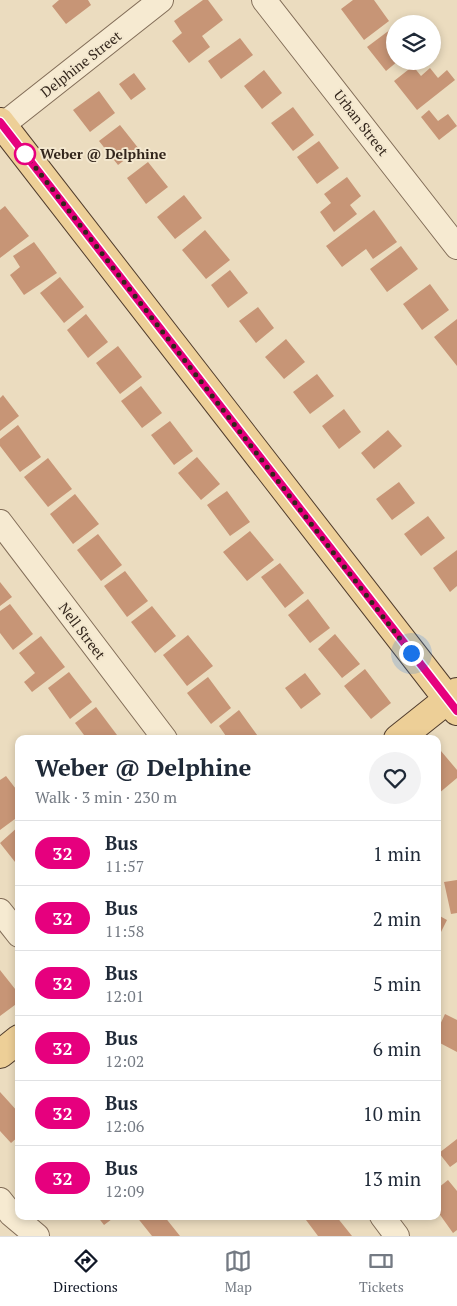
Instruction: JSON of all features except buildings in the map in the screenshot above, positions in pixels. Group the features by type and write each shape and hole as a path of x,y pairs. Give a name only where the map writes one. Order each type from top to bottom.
{"main road":[{"path":"1,125 454,701 404,735"},
{"path":"0,1054 15,1042"}],"street":[{"name":"Delphine Street","path":"1,125 161,0"},
{"name":"Urban Street","path":"264,0 457,247"},
{"name":"Nell Street","path":"0,522 162,735"},
{"path":"0,911 15,930"},
{"path":"0,1200 15,1217"},
{"path":"18,1220 37,1236"},
{"path":"385,1220 397,1236"}],"bus line":[{"name":"32","path":"0,122 457,711"}],"place":[{"name":"Weber @ Delphine","path":"25,154"}],"route":[{"path":"25,154 411,653"}]}
